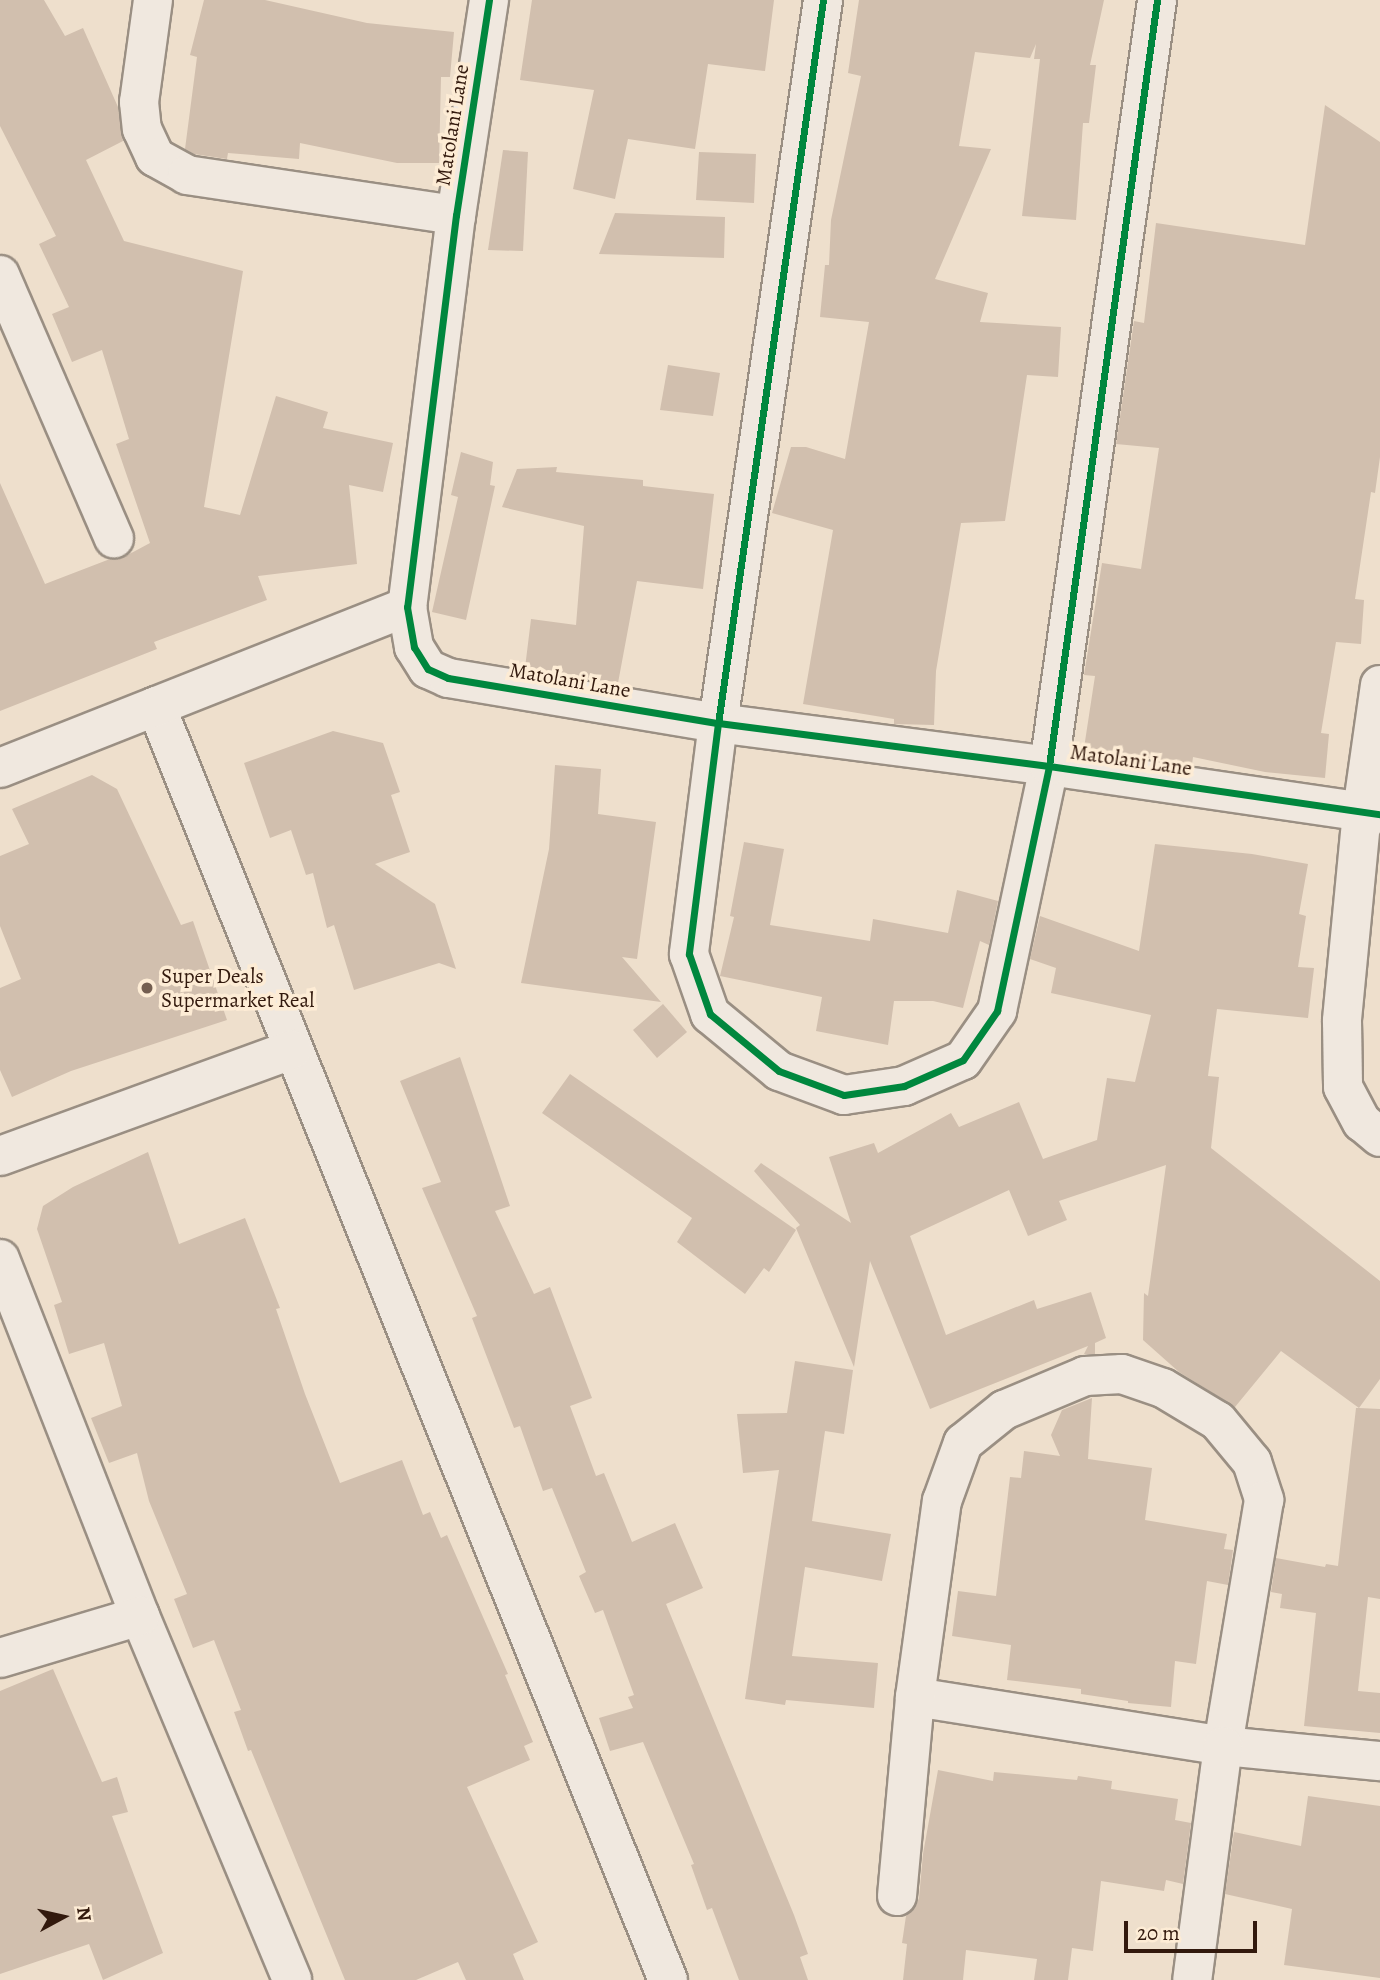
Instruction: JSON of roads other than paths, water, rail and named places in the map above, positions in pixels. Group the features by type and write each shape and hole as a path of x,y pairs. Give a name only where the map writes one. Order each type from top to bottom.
{"street":[{"path":"153,0 139,102 142,129 155,157 187,175 456,215"},
{"name":"Matolani Lane","path":"489,0 456,215 407,607 414,647 428,668 448,678 719,723 1049,766 1371,813"},
{"path":"823,0 719,723 689,954 710,1014 779,1071 844,1095 904,1086 963,1060 998,1012 1049,766 1157,0"},
{"path":"0,275 114,538"},
{"path":"0,768 407,607"},
{"path":"1380,685 1371,813 1342,1021 1343,1087 1362,1122 1380,1137"},
{"path":"156,706 668,1980"},
{"path":"0,1156 292,1050"},
{"path":"0,1259 140,1616 292,1980"},
{"path":"897,1896 915,1697 942,1501 964,1443 1004,1410 1085,1376 1122,1374 1163,1388 1218,1421 1252,1462 1264,1500 1223,1746 1192,1980"},
{"path":"0,1658 140,1616"},
{"path":"915,1697 1223,1746 1380,1761"}],"place":[{"name":"Super Deals Supermarket Real","path":"147,988"}]}
